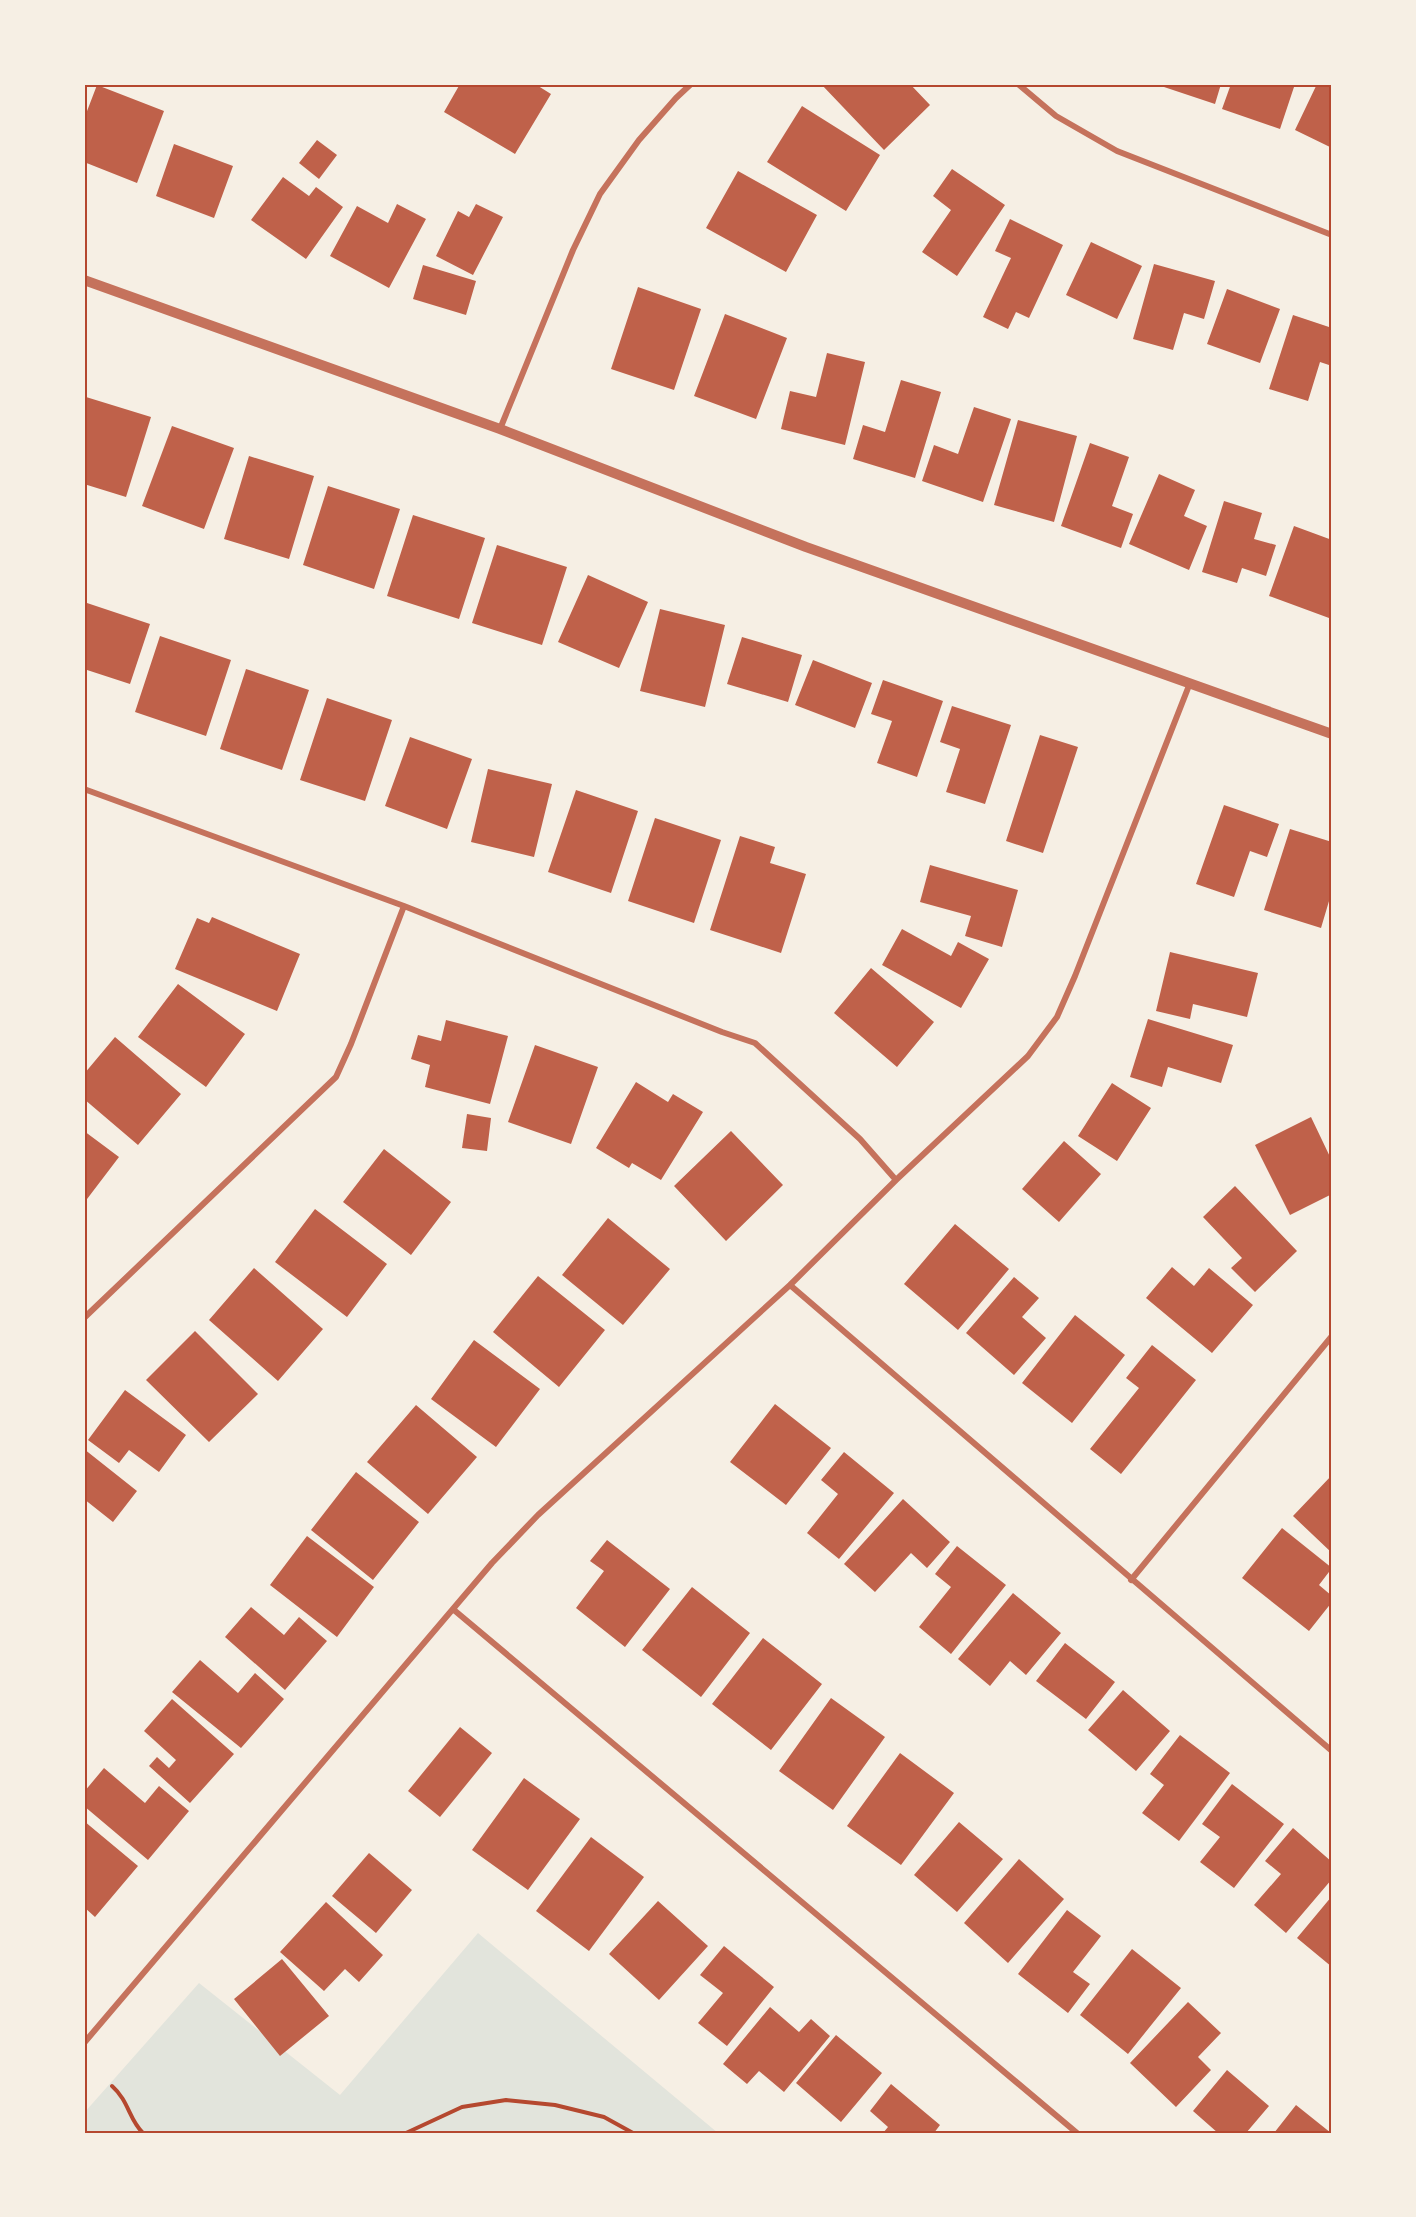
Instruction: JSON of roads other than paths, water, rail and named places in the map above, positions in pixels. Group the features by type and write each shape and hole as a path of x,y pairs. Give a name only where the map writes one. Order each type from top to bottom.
{"street":[{"path":"500,429 573,250 600,194 639,140 691,84"},
{"path":"1018,84 1056,116 1117,151 1332,235"},
{"path":"84,280 500,429 817,550 1332,734"},
{"path":"84,2043 492,1563 538,1515 790,1285 896,1180 1028,1056 1057,1017 1075,976 1190,683"},
{"path":"84,789 404,906 755,1043 860,1139 896,1180"},
{"path":"84,1318 336,1077 404,906"},
{"path":"790,1285 1332,1751"},
{"path":"1131,1580 1332,1336"},
{"path":"454,1610 1077,2133"}]}
